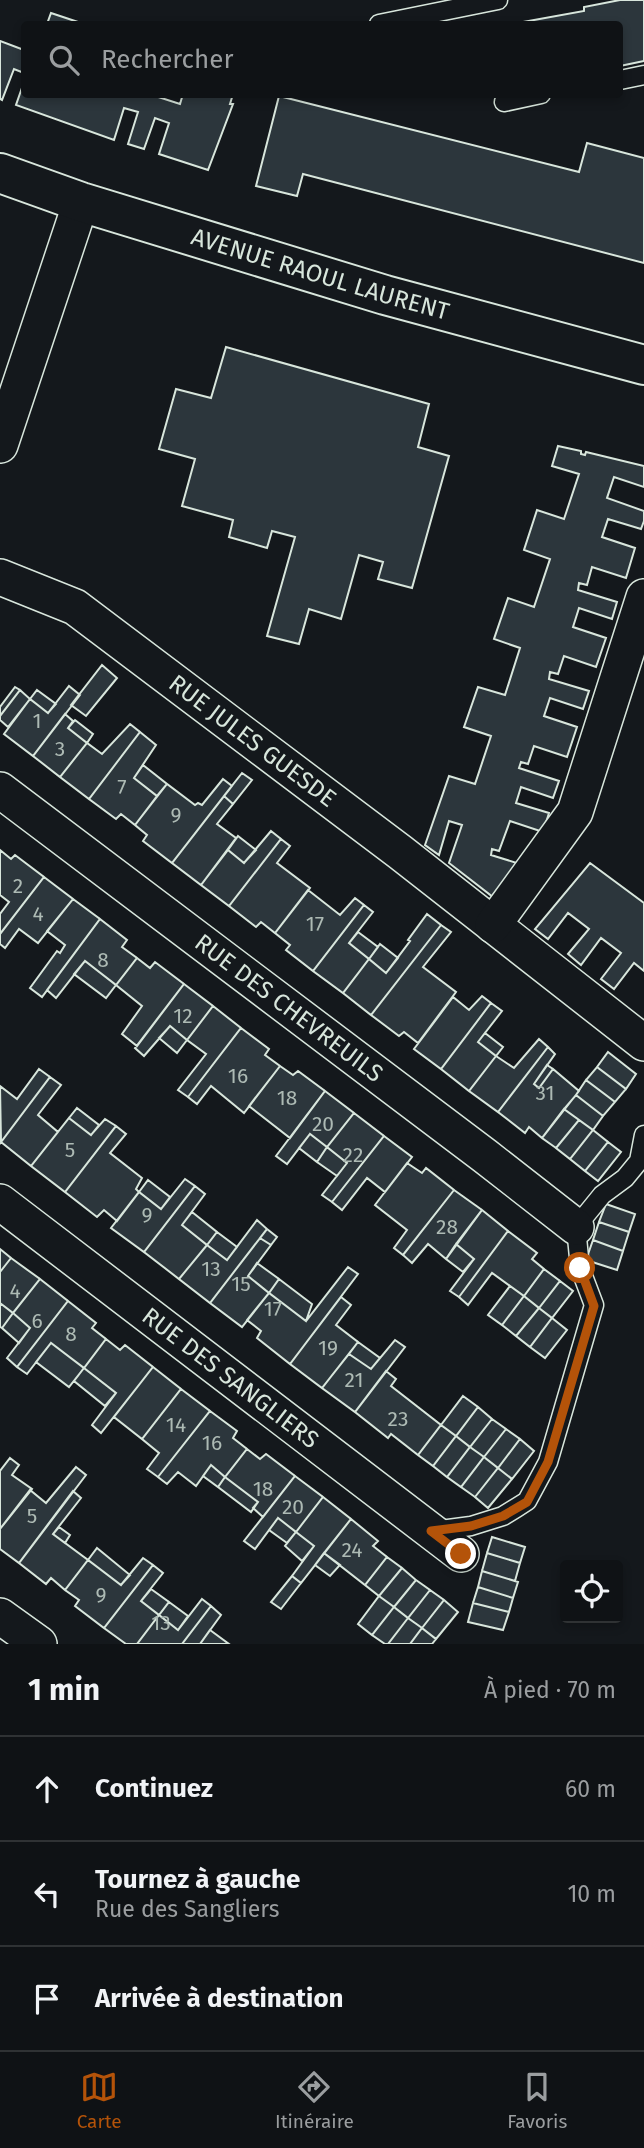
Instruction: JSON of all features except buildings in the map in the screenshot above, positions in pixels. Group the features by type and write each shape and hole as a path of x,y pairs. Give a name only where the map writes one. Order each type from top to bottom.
{"main road":[{"name":"AVENUE RAOUL LAURENT","path":"0,173 81,202 384,295 644,365"}],"street":[{"path":"0,445 81,202"},
{"name":"RUE JULES GUESDE","path":"0,577 75,607 644,1043"},
{"path":"493,925 575,812 644,597"},
{"name":"RUE DES CHEVREUILS","path":"0,790 576,1227"},
{"name":"RUE DES SANGLIERS","path":"0,1202 461,1554"},
{"path":"0,1616 39,1644"}],"lane":[{"path":"394,21 498,0"},
{"path":"623,79 644,75"},
{"path":"503,102 522,98"},
{"path":"431,1531 471,1526 503,1516 527,1502 548,1462 594,1306 580,1268 576,1227 602,1195 625,1178 639,1161 644,1135"}],"route":[{"path":"461,1554 431,1531 471,1526 503,1516 527,1502 548,1462 594,1306 580,1268"}]}
